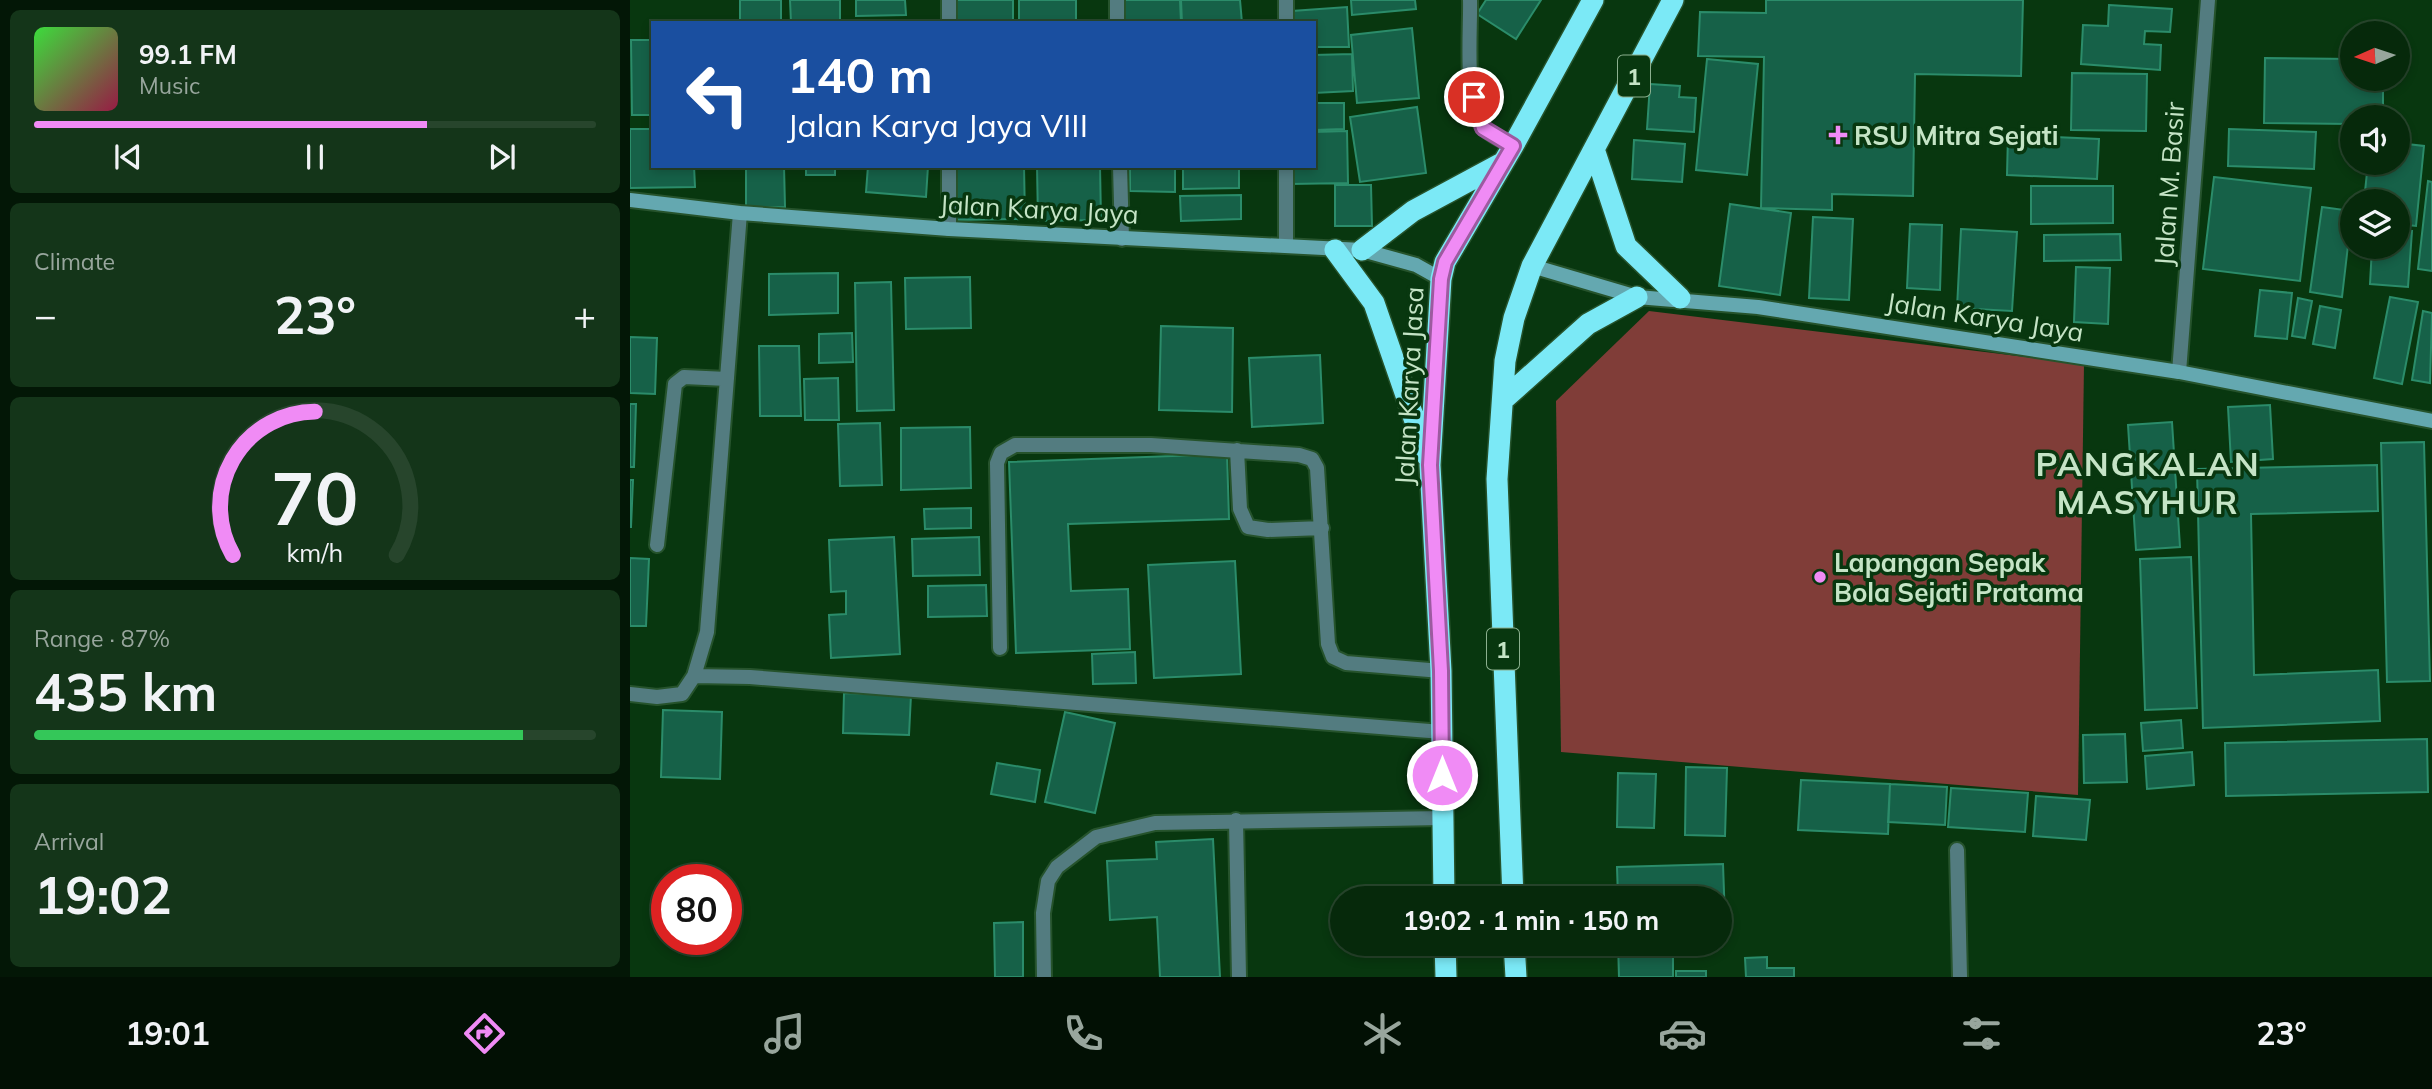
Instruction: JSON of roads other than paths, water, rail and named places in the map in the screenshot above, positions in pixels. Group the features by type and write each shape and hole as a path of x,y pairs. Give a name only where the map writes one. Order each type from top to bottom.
{"highway":[{"name":"Jalan Karya Jasa","path":"1444,886 1441,671 1430,465 1441,279 1445,262 1592,0"},
{"name":"1","path":"1513,886 1497,479 1505,361 1514,318 1532,266 1595,152 1673,0"},
{"path":"1595,152 1626,246 1680,298"},
{"path":"1362,250 1413,211 1508,154"},
{"path":"1335,250 1374,303 1430,465"},
{"path":"1503,400 1588,324 1637,297"},
{"path":"1445,956 1446,977"},
{"path":"1515,956 1516,977"}],"main road":[{"name":"Jalan Karya Jaya","path":"630,200 740,213 949,229 1362,250 1416,265 1441,279"},
{"name":"Jalan Karya Jaya","path":"1532,266 1637,297 1680,298 2179,372 2432,421"}],"street":[{"path":"948,0 949,21"},
{"path":"1116,0 1117,21"},
{"path":"1286,0 1286,21"},
{"path":"1470,0 1470,70 1476,113 1483,128 1508,154"},
{"name":"Jalan M. Basir","path":"2179,372 2208,0"},
{"path":"949,168 949,229"},
{"path":"1120,168 1122,239"},
{"path":"1286,168 1286,245"},
{"path":"630,694 657,697 682,694 694,676 707,632 740,213"},
{"path":"657,545 676,384 684,377 727,379"},
{"path":"1000,648 998,463 1004,450 1015,445 1151,445 1299,455 1312,459 1317,468 1328,644 1333,657 1346,663 1441,671"},
{"path":"1237,450 1240,509 1248,527 1268,530 1322,528"},
{"path":"694,676 750,677 1442,732"},
{"path":"1044,977 1044,897 1056,867 1097,837 1120,829 1155,823 1442,818"},
{"path":"1236,820 1240,977"},
{"path":"1957,850 1960,977"}],"place":[{"name":"RSU Mitra Sejati","path":"1838,135"},
{"name":"Lapangan Sepak Bola Sejati Pratama","path":"1820,577"}],"district":[{"name":"PANGKALAN MASYHUR","path":"2148,482"}]}
